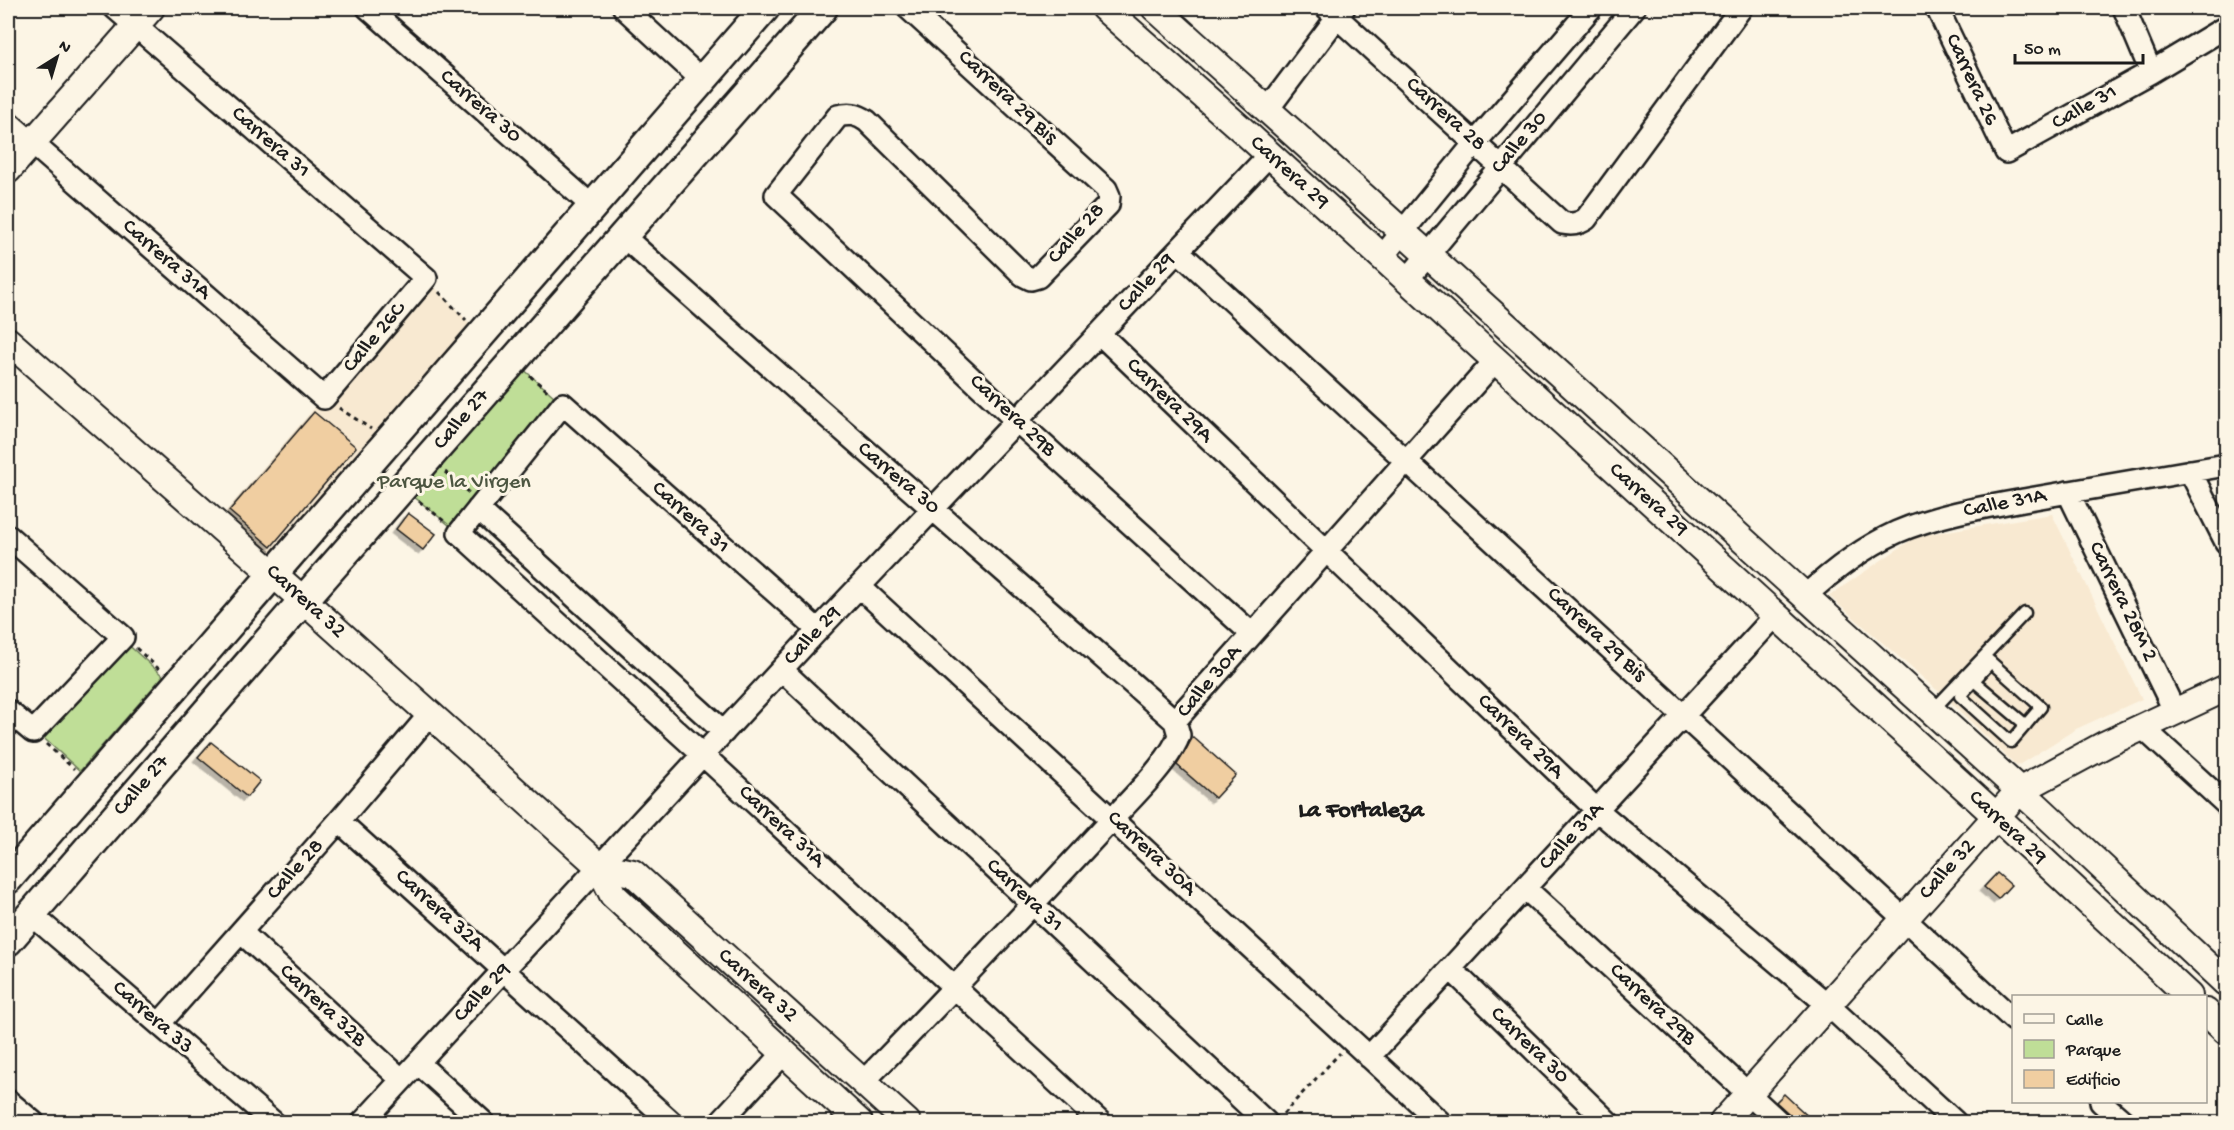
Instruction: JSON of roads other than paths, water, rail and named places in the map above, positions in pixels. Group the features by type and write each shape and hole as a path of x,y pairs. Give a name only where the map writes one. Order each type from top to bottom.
{"main road":[{"name":"Calle 27","path":"8,879 765,8"},
{"name":"Calle 27","path":"8,941 303,600 823,8"}],"street":[{"name":"Carrera 31","path":"115,8 143,16 426,278"},
{"name":"Carrera 30","path":"368,8 592,206"},
{"path":"624,8 702,80"},
{"name":"Carrera 29 Bis","path":"908,8 1106,189"},
{"name":"Carrera 29","path":"1104,8 1776,616 2188,995"},
{"name":"Carrera 29","path":"1155,8 1932,711 2226,983"},
{"name":"Calle 30","path":"1382,258 1474,143 1591,8"},
{"name":"Calle 30","path":"1407,280 1634,8"},
{"name":"Carrera 28","path":"1336,11 1474,143 1562,223 1578,224 1586,219 1741,8"},
{"name":"Carrera 26","path":"1937,8 2006,152"},
{"path":"2124,8 2151,72"},
{"path":"1268,109 1336,11"},
{"path":"8,170 143,16"},
{"name":"Calle 31","path":"2006,152 2151,72 2226,27"},
{"name":"Carrera 29B","path":"1038,277 1031,279 1023,275 867,121 859,116 848,114 838,116 776,195 1017,421 1252,634"},
{"name":"Carrera 31A","path":"8,122 324,398"},
{"name":"Calle 29","path":"363,1122 818,630 1269,155"},
{"name":"Calle 28","path":"1038,277 1108,205 1109,196 1106,189"},
{"name":"Carrera 30","path":"622,235 860,447 934,509 1174,721"},
{"name":"Carrera 29 Bis","path":"1179,251 2012,1019"},
{"name":"Calle 26C","path":"324,398 426,278"},
{"name":"Carrera 29A","path":"1100,334 1325,552 1597,810 1828,1005 1955,1122"},
{"name":"Carrera 32","path":"8,341 273,573 599,866 613,895 859,1122"},
{"name":"Calle 30A","path":"863,1082 955,988 1171,753 1179,735 1174,721 1495,361"},
{"name":"Carrera 31","path":"480,507 563,404 818,630"},
{"name":"Calle 31A","path":"1804,597 1851,560 1895,533 1912,526 1951,514 2226,465"},
{"path":"2190,471 2226,542"},
{"name":"Carrera 28M 2","path":"2068,492 2175,712"},
{"path":"480,507 724,732"},
{"name":"Carrera 31A","path":"480,507 459,533 1100,1122"},
{"path":"8,536 123,637 33,732 8,711"},
{"name":"Carrera 30A","path":"860,587 1440,1122"},
{"name":"Calle 31A","path":"1369,1057 1776,616"},
{"name":"Carrera 31","path":"782,670 1033,904 1274,1118"},
{"name":"Calle 32","path":"1723,1122 2019,791 2106,744 2226,688"},
{"name":"Calle 28","path":"159,1024 339,821 430,713"},
{"path":"2143,728 2226,804"},
{"name":"Carrera 32A","path":"339,821 671,1122"},
{"name":"Carrera 32","path":"599,866 633,873 907,1122"},
{"name":"Carrera 29B","path":"1525,888 1779,1122"},
{"name":"Carrera 33","path":"31,914 273,1122"},
{"name":"Carrera 32B","path":"241,932 402,1080"},
{"name":"Carrera 30","path":"1451,969 1608,1122"},
{"path":"2207,1014 2226,1031"},
{"path":"720,1122 784,1053"},
{"path":"418,1063 483,1122"},
{"path":"8,1101 33,1122"},
{"path":"2103,1103 2124,1122"}],"lane":[{"path":"1932,711 1987,659 2025,613"},
{"path":"1987,659 2041,707 2011,742 1960,696 1974,681 1987,659"},
{"path":"1974,681 2026,724"}],"district":[{"name":"La Fortaleza","path":"1361,811"}],"park label":[{"name":"Parque la Virgen","path":"454,483"}]}
